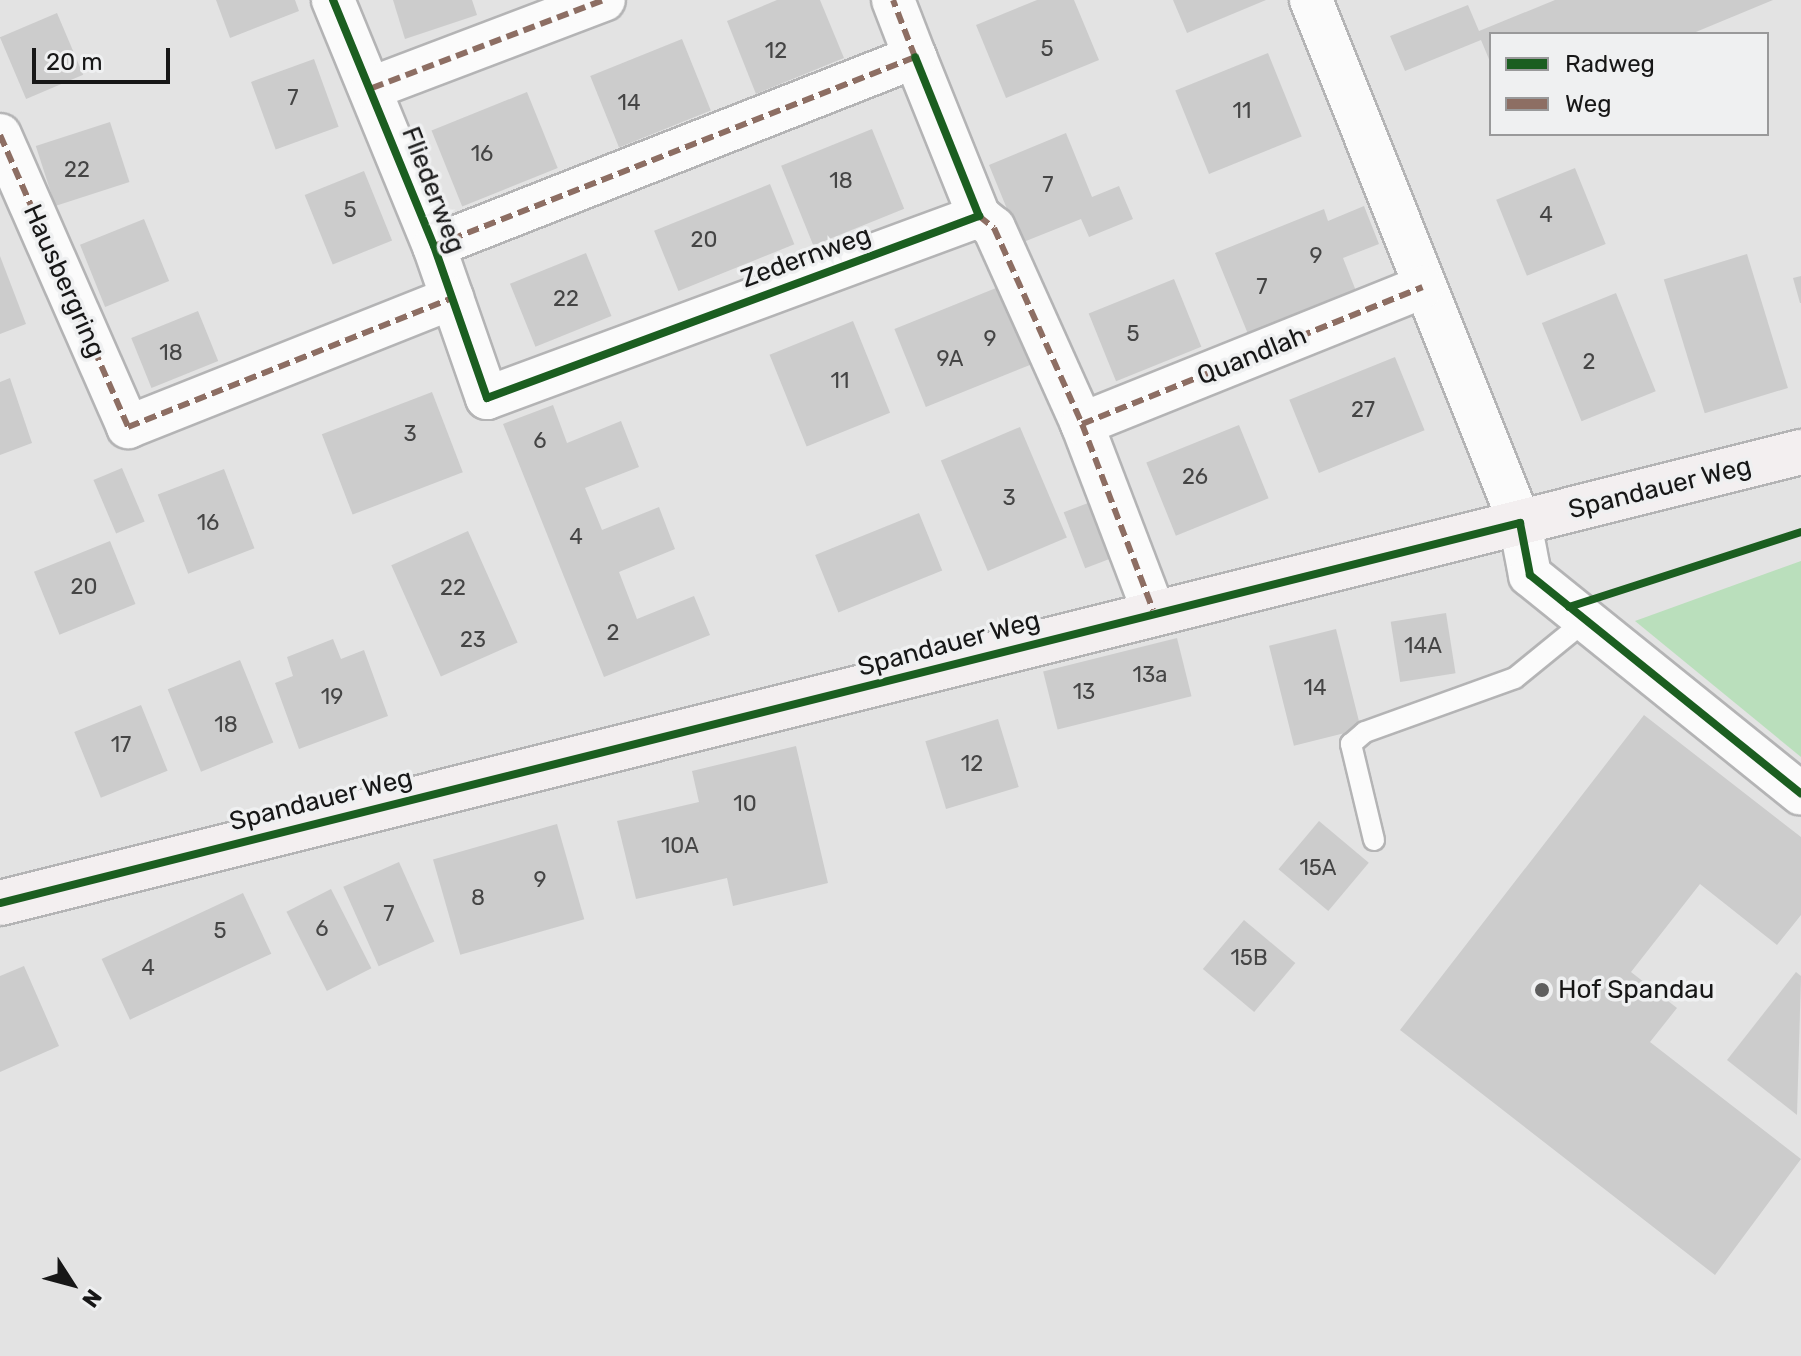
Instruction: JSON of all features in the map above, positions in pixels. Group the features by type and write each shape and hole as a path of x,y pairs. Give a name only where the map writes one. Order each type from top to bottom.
{"street":[{"name":"Fliederweg","path":"333,0 372,88 434,246 487,398"},
{"path":"372,88 604,0"},
{"path":"893,0 979,216 994,228 1082,424 1153,610"},
{"path":"1311,0 1423,287 1520,523 1530,575 1801,794"},
{"path":"434,246 915,57"},
{"name":"Hausbergring","path":"0,135 128,427 452,298"},
{"name":"Zedernweg","path":"487,398 979,216"},
{"name":"Quandlah","path":"1082,424 1423,287"},
{"name":"Spandauer Weg","path":"0,903 1153,610 1520,523 1801,452"}],"lane":[{"path":"1374,840 1351,744 1365,732 1515,678 1586,620"}],"green space":[{"path":"1801,561 1801,757 1635,621"}],"building":[{"path":"216,0 295,0 299,11 230,38"},
{"path":"393,0 472,0 477,15 405,39"},
{"path":"777,0 820,0 844,58 756,94 727,21"},
{"path":"1037,0 1074,0 1099,60 1006,98 976,25"},
{"path":"1173,0 1266,0 1187,33"},
{"path":"1555,0 1773,0 1696,32 1489,32 1489,59 1481,40 1405,71 1390,36 1468,5 1479,31"},
{"path":"57,13 83,75 26,99 0,37"},
{"path":"682,39 711,110 619,147 590,76"},
{"path":"1268,53 1302,136 1209,174 1175,90"},
{"path":"314,59 339,127 276,150 251,82"},
{"path":"527,92 558,168 462,207 432,131"},
{"path":"110,122 129,182 55,206 36,146"},
{"path":"872,129 904,209 813,245 781,166"},
{"path":"1066,133 1092,197 1119,186 1133,219 1089,237 1081,219 1021,243 989,165"},
{"path":"1575,168 1606,244 1527,276 1496,200"},
{"path":"364,171 392,241 333,265 305,195"},
{"path":"770,184 794,244 678,291 654,231"},
{"path":"1364,206 1379,244 1343,258 1356,291 1248,334 1215,253 1324,209 1328,221"},
{"path":"144,219 169,281 105,307 80,245"},
{"path":"586,253 611,316 535,347 510,284"},
{"path":"1747,254 1788,388 1705,413 1664,279"},
{"path":"0,256 26,324 0,334"},
{"path":"1801,276 1801,303 1800,303 1793,278"},
{"path":"1174,279 1201,347 1116,381 1089,313"},
{"path":"1001,286 1032,364 926,407 894,329"},
{"path":"1616,293 1656,391 1582,421 1542,323"},
{"path":"198,311 218,361 151,388 131,338"},
{"path":"853,321 890,413 807,447 770,355"},
{"path":"1395,357 1425,430 1319,473 1289,400"},
{"path":"10,378 32,443 0,455 0,382"},
{"path":"432,392 463,472 353,515 322,434"},
{"path":"553,405 567,443 621,421 639,467 585,488 602,530 659,507 675,549 619,572 637,619 694,596 710,635 604,677 503,424"},
{"path":"1239,425 1269,498 1176,536 1146,462"},
{"path":"1020,427 1067,537 988,571 941,461"},
{"path":"122,468 145,521 116,534 93,480"},
{"path":"224,469 254,548 188,574 158,494"},
{"path":"1101,498 1123,554 1085,568 1064,512"},
{"path":"919,513 942,570 838,612 815,555"},
{"path":"468,531 518,642 441,677 391,565"},
{"path":"110,541 135,604 59,635 34,572"},
{"path":"1446,613 1456,673 1400,682 1391,622"},
{"path":"1336,629 1361,729 1294,746 1269,646"},
{"path":"1177,638 1192,696 1058,730 1043,671"},
{"path":"333,639 341,659 364,650 388,716 299,749 275,683 293,676 287,657"},
{"path":"240,660 273,743 201,772 168,689"},
{"path":"141,705 168,771 101,798 74,732"},
{"name":"Hof Spandau","path":"1644,715 1801,837 1801,915 1777,945 1700,884 1631,972 1677,1008 1650,1042 1801,1159 1715,1275 1400,1030"},
{"path":"998,719 1019,787 946,809 925,741"},
{"path":"796,746 828,883 733,906 727,878 636,899 617,821 699,802 692,771"},
{"path":"1319,821 1369,863 1328,911 1279,869"},
{"path":"557,824 584,919 460,955 433,860"},
{"path":"399,862 434,941 379,966 343,887"},
{"path":"331,889 371,968 327,991 286,912"},
{"path":"243,893 271,954 130,1020 102,959"},
{"path":"1244,920 1295,963 1254,1012 1203,969"},
{"path":"24,966 59,1046 0,1072 0,976"},
{"path":"1796,972 1801,976 1797,1115 1727,1060"}],"marked path":[{"path":"372,88 604,0"},
{"path":"434,246 915,57 893,0"},
{"path":"0,135 128,427 452,298"},
{"path":"979,216 994,228 1082,424 1153,610"},
{"path":"1082,424 1423,287"}],"cycle path":[{"path":"333,0 434,246 487,398 979,216 915,57"},
{"path":"0,903 1520,523 1530,575 1801,794"},
{"path":"1569,607 1801,532"}],"place":[{"name":"Hof Spandau","path":"1542,990"}]}
